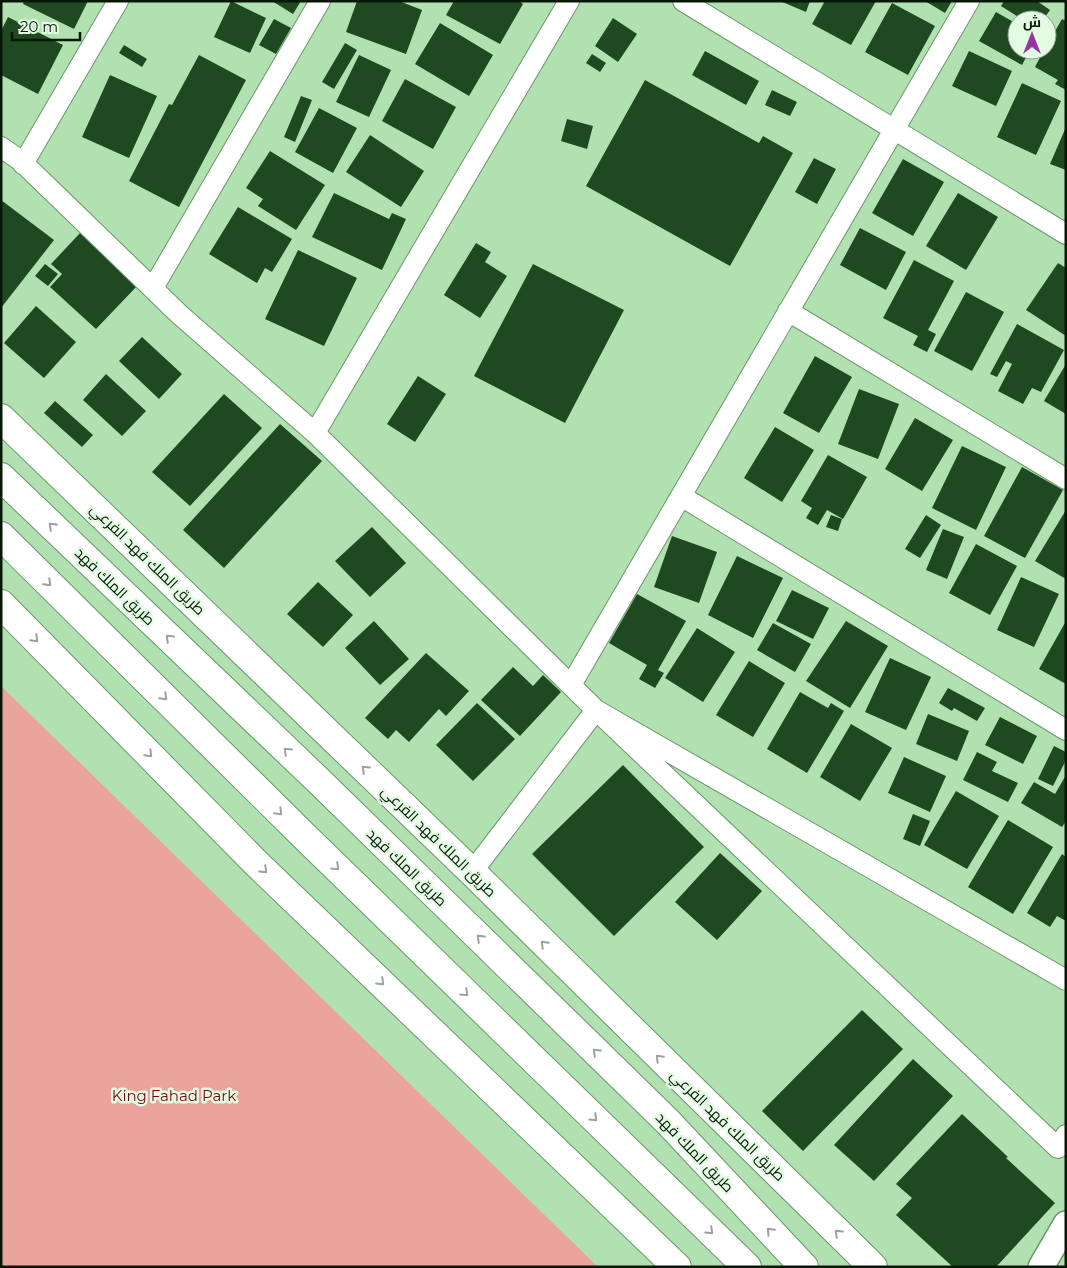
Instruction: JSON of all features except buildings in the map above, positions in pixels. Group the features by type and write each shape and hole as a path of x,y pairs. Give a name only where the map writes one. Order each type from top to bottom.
{"main road":[{"name":"طريق الملك فهد الفرعي","path":"1,418 472,872 873,1267"},
{"name":"طريق الملك فهد","path":"1,477 322,784 668,1122 804,1267"},
{"path":"1,536 301,833 747,1267"},
{"path":"1,604 255,862 677,1267"}],"street":[{"path":"23,164 118,1"},
{"path":"152,288 320,1"},
{"path":"315,433 569,1"},
{"path":"682,1 1066,234"},
{"path":"570,685 969,1"},
{"path":"1,147 23,164 179,314 315,433 570,685 1058,1148 1066,1135"},
{"path":"788,311 1066,479"},
{"path":"680,496 1066,730"},
{"path":"472,872 596,710"},
{"path":"596,710 1066,980"},
{"path":"1041,1267 1066,1224"}],"green space":[{"name":"King Fahad Park","path":"1,686 598,1267 1,1267"}]}
